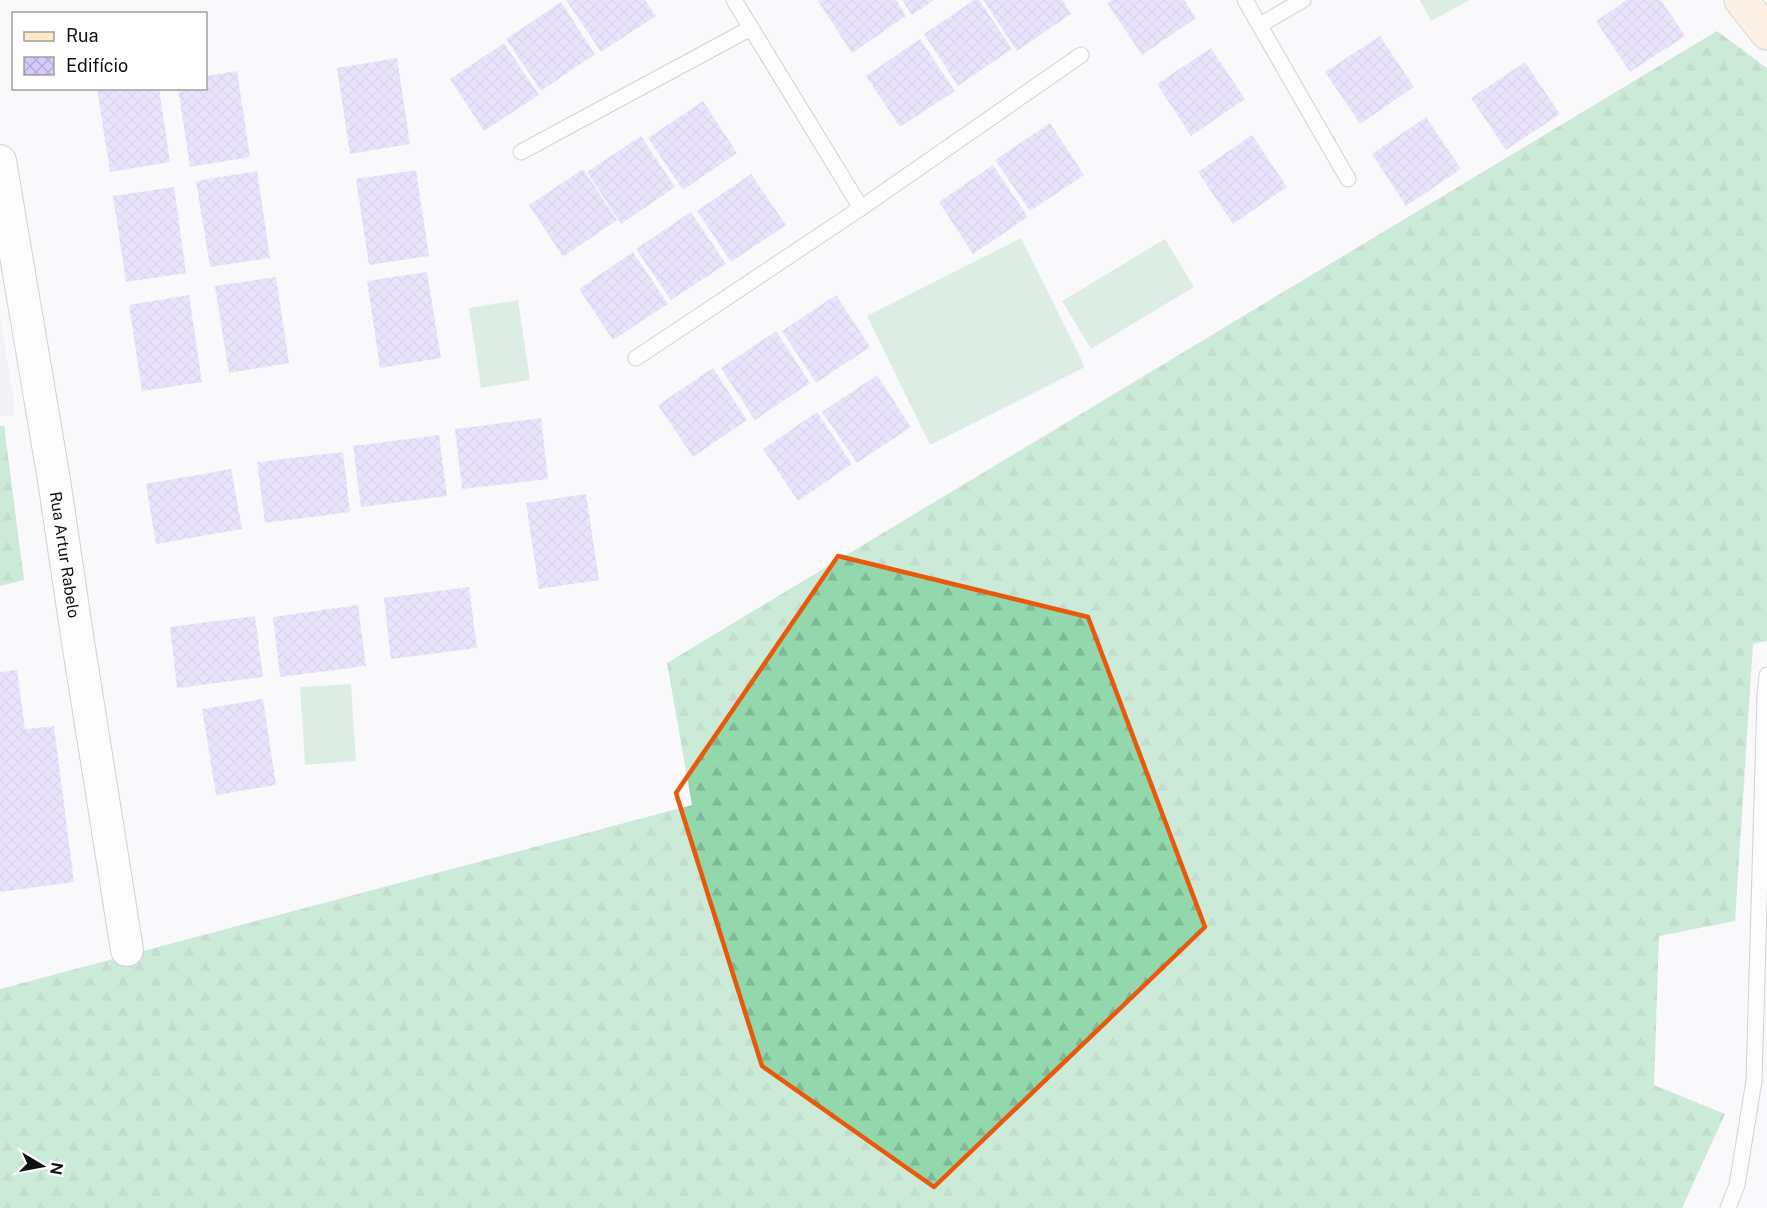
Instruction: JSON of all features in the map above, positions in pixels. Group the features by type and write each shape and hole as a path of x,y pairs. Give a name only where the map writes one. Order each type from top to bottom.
{"main road":[{"path":"1750,3 1767,33"}],"street":[{"name":"Rua Artur Rabelo","path":"0,161 54,480 127,950"}],"lane":[{"path":"734,0 861,208"},
{"path":"1245,0 1348,179"},
{"path":"1260,25 1303,0"},
{"path":"521,152 751,28"},
{"path":"636,358 861,208 1082,55"},
{"path":"1728,1208 1737,1185 1754,1081 1767,675"}],"highlighted area":[{"path":"838,556 1088,617 1205,927 934,1187 762,1066 676,793"}],"shaded area":[{"path":"0,316 16,416 0,416"}],"green space":[{"path":"1420,0 1470,0 1431,21"},
{"path":"1717,31 1767,68 1767,641 1753,644 1735,921 1659,936 1654,1085 1725,1114 1682,1208 0,1208 0,989 692,805 667,663"},
{"path":"1021,238 1085,367 930,445 867,316"},
{"path":"1165,239 1194,287 1091,349 1062,301"},
{"path":"518,300 530,380 481,388 469,308"},
{"path":"0,426 4,426 24,580 0,586"},
{"path":"351,684 356,761 305,765 300,687"}],"building":[{"path":"566,0 645,0 656,16 601,52"},
{"path":"819,0 896,0 906,16 852,53"},
{"path":"902,0 934,0 912,15"},
{"path":"974,0 979,0 1012,49 958,86 924,34"},
{"path":"983,0 1062,0 1071,14 1017,51"},
{"path":"1111,0 1184,0 1196,18 1142,55 1107,3"},
{"path":"1627,0 1661,0 1685,36 1630,72 1596,21"},
{"path":"561,2 595,54 541,91 506,39"},
{"path":"1380,36 1414,87 1360,124 1325,72"},
{"path":"920,39 955,91 900,127 866,76"},
{"path":"504,43 539,95 484,131 450,79"},
{"path":"1211,48 1245,99 1191,136 1157,84"},
{"path":"397,58 410,144 350,154 337,68"},
{"path":"1525,62 1560,114 1506,150 1471,98"},
{"path":"237,71 250,157 190,167 178,90 207,90 207,76"},
{"path":"97,90 159,90 170,162 110,172"},
{"path":"703,101 737,153 683,190 648,138"},
{"path":"1426,117 1461,169 1406,206 1372,154"},
{"path":"1050,123 1084,175 1030,211 995,160"},
{"path":"1252,135 1287,187 1233,224 1198,172"},
{"path":"641,136 675,187 621,224 587,172"},
{"path":"993,165 1028,217 973,254 939,202"},
{"path":"583,169 617,220 563,257 529,205"},
{"path":"416,170 429,256 369,265 356,179"},
{"path":"257,171 270,258 210,267 196,181"},
{"path":"751,174 786,225 731,262 697,211"},
{"path":"174,187 186,273 126,282 113,196"},
{"path":"691,212 726,264 671,300 636,249"},
{"path":"633,252 668,304 613,340 579,289"},
{"path":"427,272 441,358 380,368 367,281"},
{"path":"276,277 289,363 229,373 215,286"},
{"path":"189,295 202,382 142,391 129,305"},
{"path":"836,295 870,347 816,383 782,331"},
{"path":"776,331 810,383 755,420 721,368"},
{"path":"713,368 747,420 693,457 658,405"},
{"path":"877,375 911,427 857,463 822,412"},
{"path":"817,412 852,464 798,501 763,449"},
{"path":"541,418 548,479 462,489 455,429"},
{"path":"439,435 447,496 361,507 353,446"},
{"path":"343,452 350,512 265,523 257,462"},
{"path":"231,469 242,529 156,544 146,484"},
{"path":"586,494 599,580 539,589 526,503"},
{"path":"469,587 477,648 391,659 384,598"},
{"path":"358,605 366,666 280,677 273,617"},
{"path":"255,616 263,677 177,688 170,627"},
{"path":"17,670 25,729 54,726 74,882 0,892 0,672"},
{"path":"263,699 276,785 216,795 202,709"}]}
